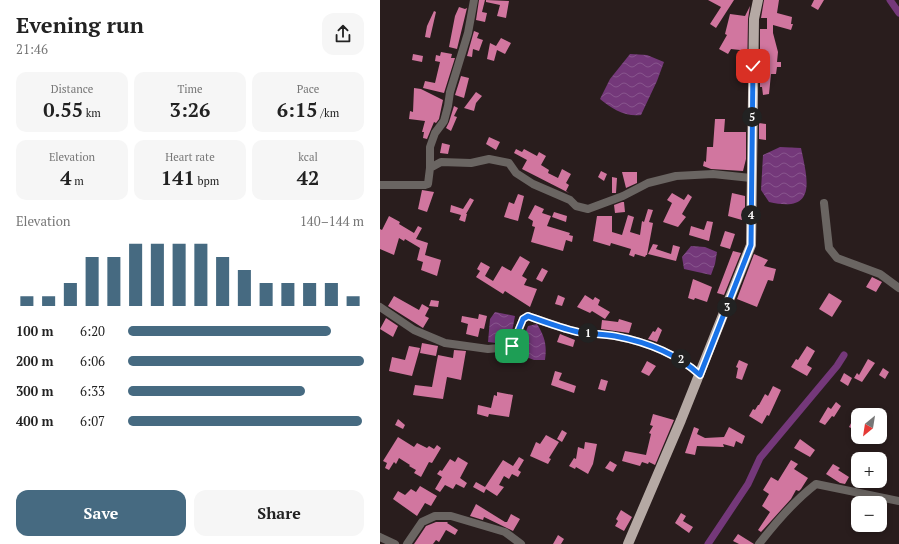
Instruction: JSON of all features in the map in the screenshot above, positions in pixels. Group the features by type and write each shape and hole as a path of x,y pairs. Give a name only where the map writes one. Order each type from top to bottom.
{"main road":[{"path":"628,544 700,375 751,245 754,19 758,0"}],"street":[{"path":"380,185 428,184 430,147 435,133 444,121 451,86 468,34 474,0"},
{"path":"430,168 441,162 471,164 489,159 509,163 516,173 533,184 570,200 576,206 588,209 623,196 648,183 676,176 712,174 751,178"},
{"path":"824,203 829,248 838,258 880,274 899,288"},
{"path":"380,307 414,330 445,343 488,349 510,347 514,342 523,319 528,316 579,332 615,336 648,345 671,353 689,364 700,375"},
{"path":"759,544 785,513 804,493 816,484 899,501"},
{"path":"407,544 422,522 435,516 451,516 505,532 521,544"},
{"path":"380,537 395,544"}],"water":[{"path":"630,54 647,55 664,62 641,115 630,115 619,112 600,99 610,79"},
{"path":"780,147 801,148 806,172 806,192 802,198 795,203 784,204 769,202 761,190 763,155"},
{"path":"691,246 705,247 717,252 711,275 684,269 682,257"},
{"path":"495,312 515,316 510,342 504,344 488,342 490,319"},
{"path":"537,324 545,341 545,360 534,360 521,355 521,344 528,326"}],"building":[{"path":"479,0 485,0 482,12 487,13 485,22 476,20"},
{"path":"486,0 509,1 506,18 497,16 500,5 486,2"},
{"path":"708,0 734,0 716,28 710,24 721,7"},
{"path":"764,0 779,0 777,13 792,17 791,24 793,24 791,30 773,25 773,33 778,52 777,62 781,62 781,67 777,67 776,74 771,74 769,94 763,95 762,87 760,87 760,67 767,68 769,53 760,54 760,29 767,29 767,18 761,18"},
{"path":"814,0 824,0 818,10 811,6"},
{"path":"750,6 748,19 747,76 743,76 744,64 739,63 740,50 731,49 728,54 719,49 727,35 725,34 730,14 745,16"},
{"path":"459,7 465,9 467,8 457,49 449,47 455,16"},
{"path":"434,11 436,12 430,38 425,37 427,26"},
{"path":"474,31 479,33 477,38 483,40 479,51 473,49 472,57 467,56"},
{"path":"501,38 511,43 505,54 497,50 494,61 487,59 490,43 496,46"},
{"path":"441,52 452,54 451,58 455,58 444,93 423,88 425,81 435,83 440,62 435,61 436,55 440,56"},
{"path":"413,54 423,56 422,62 412,60"},
{"path":"461,76 469,78 464,98 455,95"},
{"path":"414,88 421,89 443,100 439,119 436,123 434,122 427,139 423,138 424,132 422,132 425,121 409,119 410,111 413,112"},
{"path":"476,92 482,96 476,103 474,111 464,108"},
{"path":"454,106 458,108 454,116 457,117 451,131 446,128"},
{"path":"715,119 725,119 724,132 746,132 746,159 743,171 711,169 703,166 704,161 706,162 707,147 713,147"},
{"path":"759,123 766,124 766,140 759,139"},
{"path":"489,137 500,142 496,150 486,144"},
{"path":"442,143 450,145 448,154 440,153"},
{"path":"516,149 522,152 524,149 537,156 539,152 546,156 541,165 549,170 548,173 558,178 562,169 571,174 566,183 569,185 566,191 569,193 522,169 527,160 514,153"},
{"path":"601,171 607,174 604,181 598,177"},
{"path":"622,172 637,172 637,183 626,188"},
{"path":"612,177 617,178 616,193 612,193"},
{"path":"422,190 434,192 427,212 418,209"},
{"path":"672,193 684,200 688,194 692,197 682,214 686,217 678,227 663,222 672,203 667,200"},
{"path":"732,193 745,196 745,211 742,220 728,216"},
{"path":"518,194 524,196 518,221 504,217 509,202 514,204"},
{"path":"470,198 474,200 466,214 465,222 459,220 461,215 450,212 451,205 463,209"},
{"path":"624,202 625,212 615,213 614,205"},
{"path":"535,205 544,209 542,213 551,216 547,226 570,233 569,235 573,236 572,242 566,240 563,251 531,242 535,227 532,226 533,221 528,218"},
{"path":"648,209 653,210 649,222 653,223 647,255 645,257 635,254 634,257 629,255 631,249 611,243 610,246 593,241 597,216 612,216 612,232 622,235 628,215 634,217 630,232 640,235 642,221 644,222"},
{"path":"554,212 567,216 566,222 552,217"},
{"path":"389,216 400,222 399,224 414,233 418,226 422,228 416,239 428,243 425,255 441,260 437,276 421,270 423,262 417,260 420,248 405,239 404,241 399,238 394,255 380,249 380,229 382,230"},
{"path":"707,221 713,222 709,241 689,235 691,226 704,230"},
{"path":"725,231 735,234 730,249 720,246"},
{"path":"653,244 658,245 656,249 671,254 673,245 680,247 676,261 648,254"},
{"path":"733,251 741,253 724,295 717,293"},
{"path":"754,254 768,260 764,266 776,269 773,281 768,280 757,307 737,299"},
{"path":"520,256 530,262 522,276 527,279 524,285 537,289 530,307 505,291 503,294 476,277 480,271 477,269 481,262 490,267 485,276 493,281 502,266 511,271"},
{"path":"542,268 548,271 542,282 536,279"},
{"path":"872,277 882,282 876,292 866,287"},
{"path":"693,279 712,287 707,302 695,298 694,300 688,298"},
{"path":"829,293 842,301 832,317 819,309"},
{"path":"558,295 565,298 562,306 555,304"},
{"path":"585,295 593,300 595,297 600,300 598,305 610,312 605,319 592,311 590,313 577,307"},
{"path":"394,296 419,310 422,304 429,308 425,316 429,318 423,328 388,306"},
{"path":"431,300 439,301 438,307 429,306"},
{"path":"479,314 487,316 484,329 480,328 478,337 466,334 468,324 461,322 462,316 478,319"},
{"path":"386,318 398,326 393,337 380,329"},
{"path":"619,319 632,323 629,333 601,329 602,320 618,322"},
{"path":"658,327 662,330 657,342 648,339 653,331 655,332"},
{"path":"560,334 575,340 573,347 557,342"},
{"path":"422,343 438,346 436,356 420,353"},
{"path":"409,346 420,348 412,376 389,371 392,357 405,360"},
{"path":"807,346 815,351 807,365 812,368 807,376 791,367 796,359 798,360"},
{"path":"454,350 466,351 461,380 447,377 443,399 413,395 415,385 432,387 438,355 453,358"},
{"path":"868,359 875,363 862,382 854,378 857,373 859,375"},
{"path":"739,360 748,364 742,380 736,378 738,368 736,367"},
{"path":"647,361 656,366 649,376 641,372"},
{"path":"883,368 889,372 885,379 879,375"},
{"path":"555,371 562,373 559,380 576,386 574,393 551,385"},
{"path":"844,373 852,378 848,386 840,381"},
{"path":"601,379 608,381 605,391 598,389"},
{"path":"773,386 781,390 769,416 767,415 762,424 749,416 753,409 755,410 759,405 765,394 768,396"},
{"path":"497,392 513,395 509,417 489,414 488,417 477,414 478,405 491,408 494,395 497,396"},
{"path":"836,402 841,406 834,417 832,416 825,425 819,422 828,407 831,409"},
{"path":"653,414 674,420 655,465 649,462 648,464 642,462 640,466 622,461 625,451 646,455 651,434 649,433 653,426 650,425"},
{"path":"398,419 405,425 403,429 395,425"},
{"path":"694,427 699,429 697,434 705,438 724,437 729,427 745,436 742,444 736,441 734,447 723,444 724,447 697,446 695,455 685,453"},
{"path":"562,430 567,433 562,442 557,439"},
{"path":"546,435 559,442 549,458 551,459 548,464 530,456 536,442 540,444"},
{"path":"398,437 414,447 417,443 427,448 429,446 434,449 437,445 441,448 432,463 429,462 421,477 414,473 416,470 399,458 396,464 394,462 389,470 385,468 387,463 383,461"},
{"path":"800,439 815,450 810,457 794,448"},
{"path":"585,442 597,444 593,464 588,474 576,467 575,469 569,466 574,458 576,459 578,447 584,449"},
{"path":"458,457 468,463 460,478 467,483 464,488 456,484 453,489 445,485 440,492 435,489 442,477 437,474 440,470 442,471 450,459 455,462"},
{"path":"519,457 524,460 518,470 521,472 518,477 512,474 509,479 504,476 499,485 504,487 497,496 486,489 484,493 473,487 476,482 485,487 503,460 513,466"},
{"path":"791,460 798,464 794,469 808,478 801,489 799,491 796,490 791,499 761,532 758,530 770,512 762,506 769,494 763,490 771,477 778,481"},
{"path":"610,461 617,465 613,472 605,468"},
{"path":"833,464 840,468 838,470 849,477 845,484 840,483 826,474"},
{"path":"420,486 437,496 431,506 425,503 417,516 393,499 398,491 405,495 411,489 416,492"},
{"path":"476,504 505,522 507,522 511,514 520,519 513,531 484,517 483,520 470,516"},
{"path":"621,510 632,517 624,531 615,526 618,521 616,519"},
{"path":"681,513 686,516 683,521 693,527 689,533 675,523"},
{"path":"436,522 448,522 447,523 458,530 455,535 446,530 439,542 436,540 433,544 414,544 426,526"},
{"path":"738,534 754,544 739,544 733,541"},
{"path":"558,535 564,539 561,544 553,544"}],"waterway":[{"path":"890,0 899,13"},
{"path":"708,544 748,484 760,458 837,366 844,355"}],"route":[{"path":"512,346 523,319 528,316 579,332 615,336 648,345 671,353 689,364 700,375 751,245 753,66"}]}
